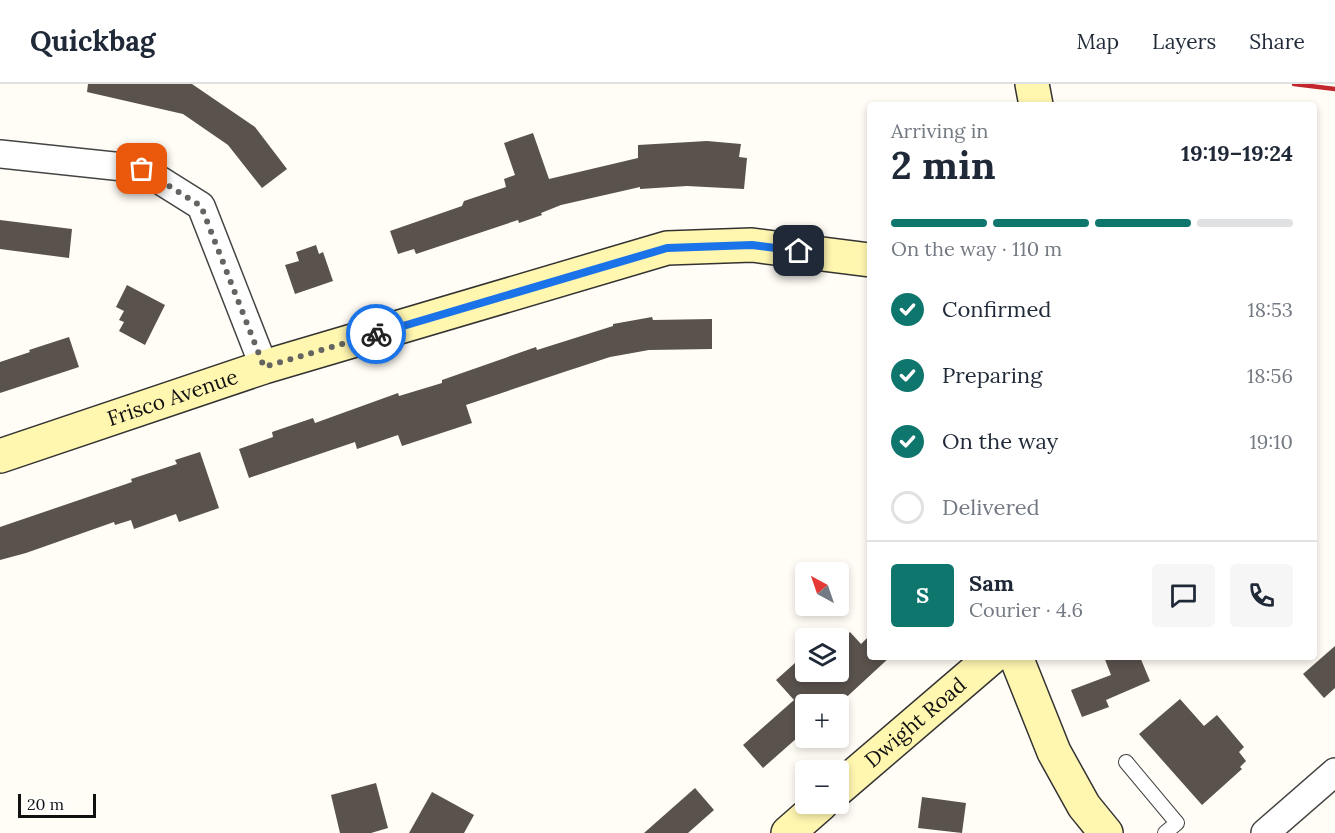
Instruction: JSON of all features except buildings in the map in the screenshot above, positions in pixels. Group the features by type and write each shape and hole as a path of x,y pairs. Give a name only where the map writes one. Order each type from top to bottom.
{"street":[{"path":"1032,84 1035,102"},
{"path":"0,154 142,169 201,206 264,367"},
{"name":"Frisco Avenue","path":"0,456 264,367 667,248 752,245 867,260"},
{"name":"Dwight Road","path":"849,780 988,660"},
{"path":"1017,660 1054,752 1084,806 1106,833"},
{"path":"1265,833 1335,772"},
{"path":"788,833 810,814"}],"lane":[{"path":"1126,762 1178,823 1165,833"}],"railway":[{"path":"1294,84 1335,89"}],"way so far":[{"path":"142,169 201,206 264,367 376,334"}],"route":[{"path":"376,334 667,248 752,245 799,251"}]}
